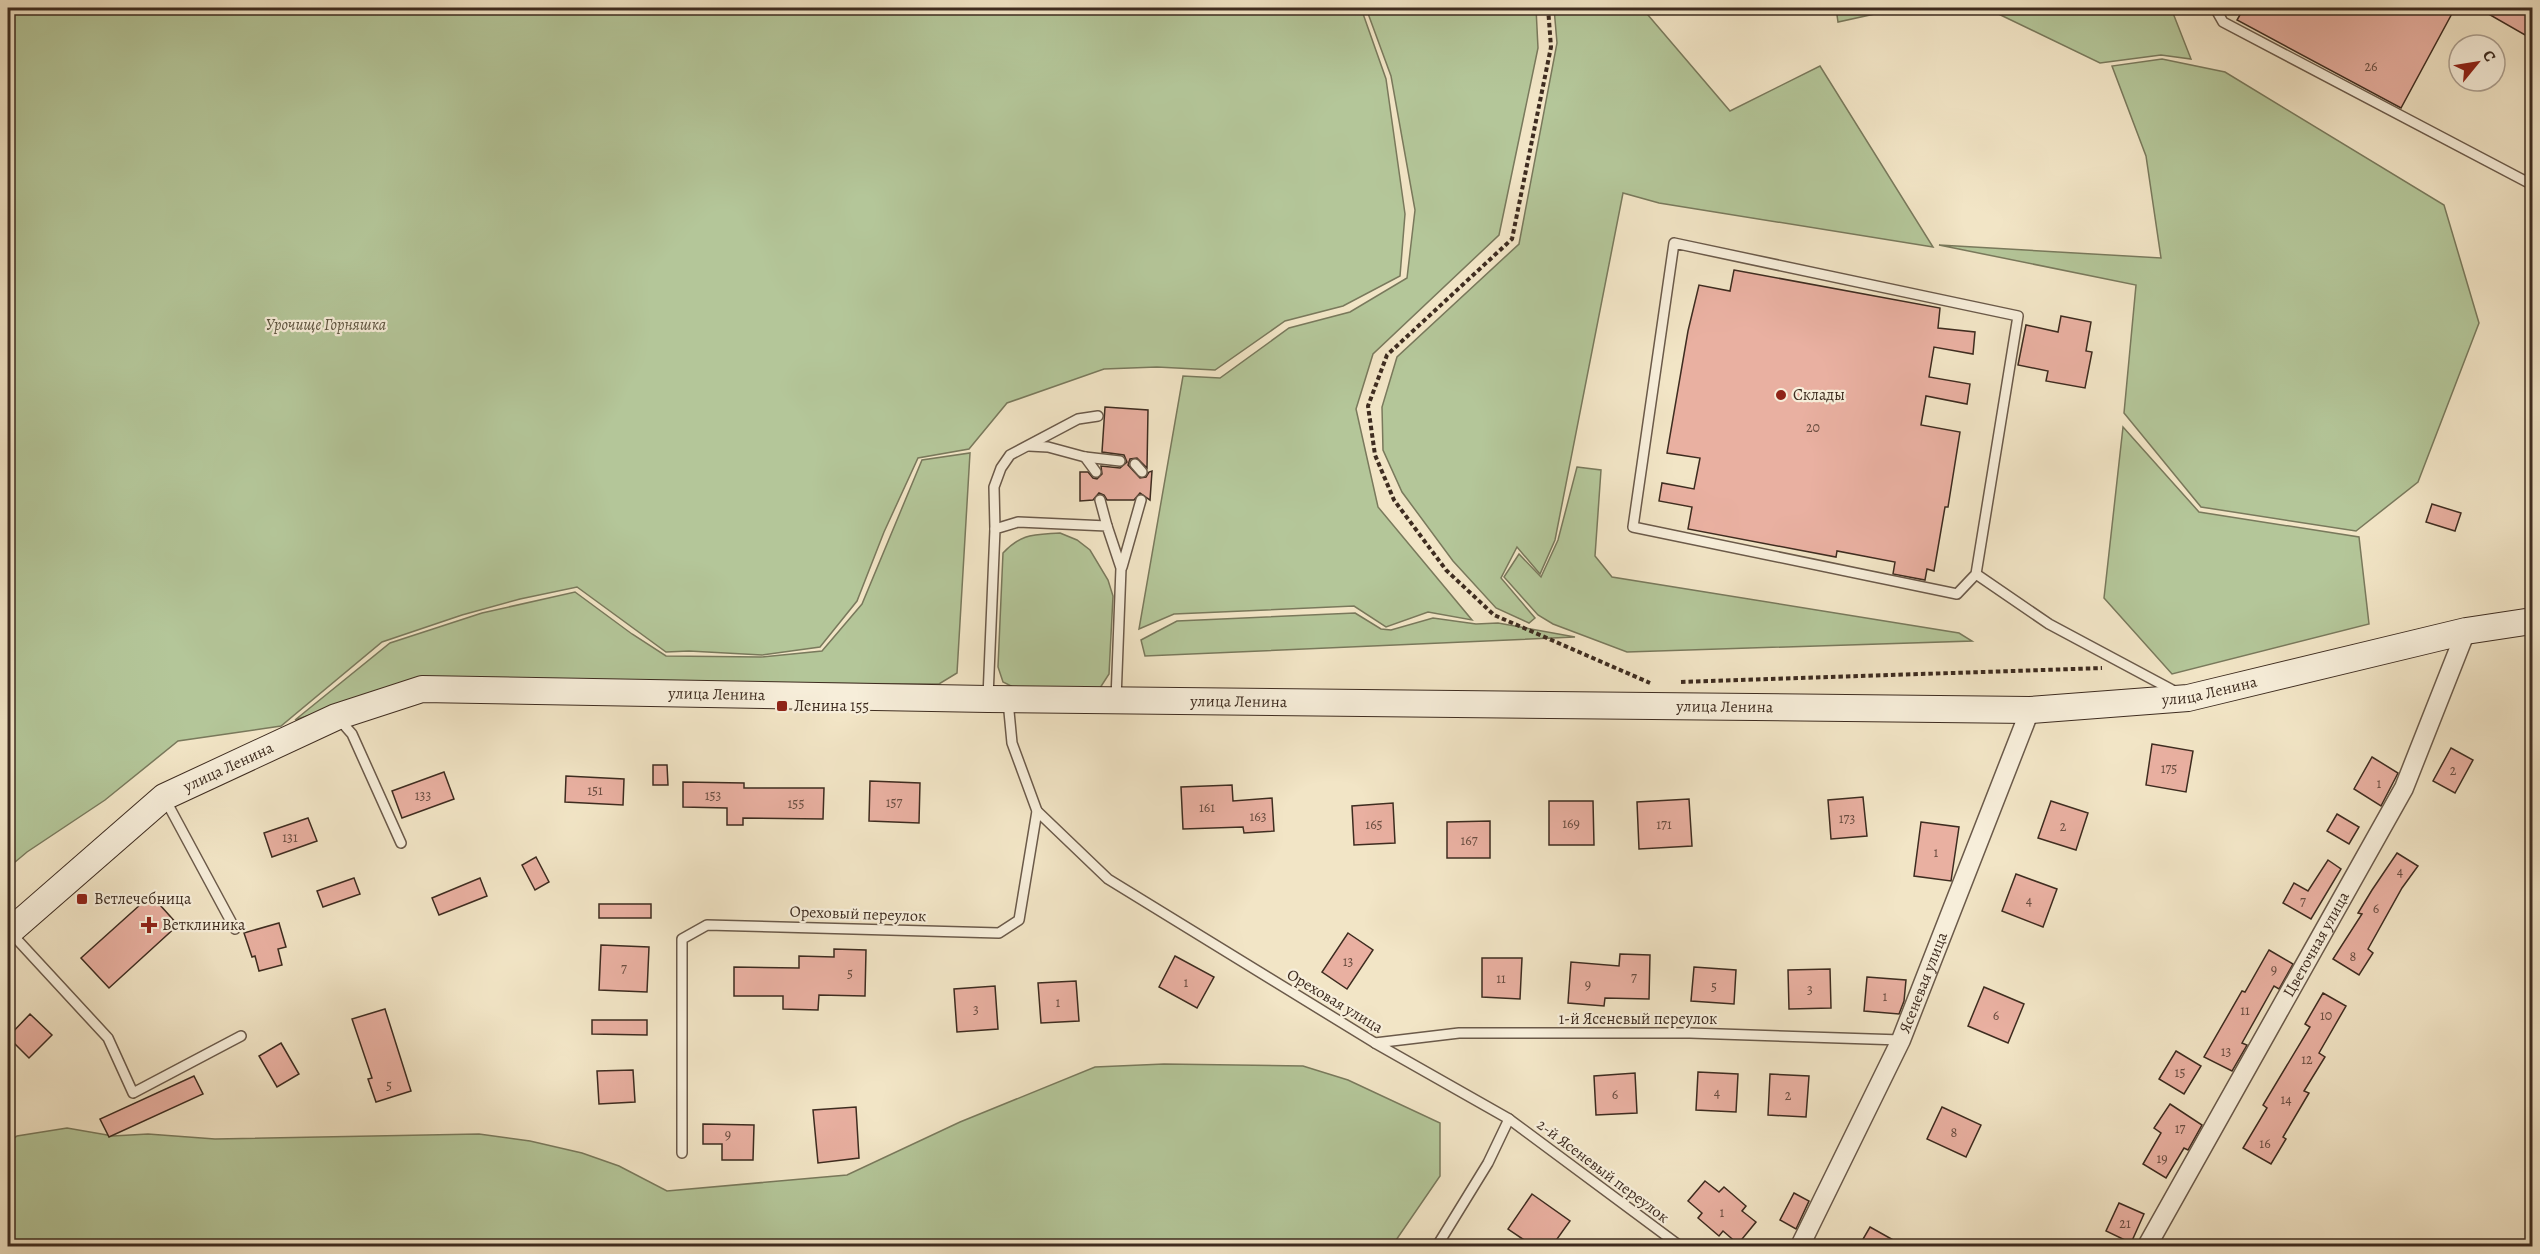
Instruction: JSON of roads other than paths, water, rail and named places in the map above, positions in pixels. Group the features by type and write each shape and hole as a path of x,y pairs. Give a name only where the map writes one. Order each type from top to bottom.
{"main road":[{"name":"улица Ленина","path":"9,932 164,797 336,717 422,689 998,699 2030,710 2188,698 2466,631 2532,621"}],"street":[{"name":"Цветочная улица","path":"2146,1246 2404,788 2466,631"},
{"name":"Ясеневая улица","path":"1800,1246 1901,1040 2030,710"}],"lane":[{"path":"2215,8 2223,22 2527,182 2532,178"},
{"path":"1674,243 2018,316 1976,574 1957,594 1633,527 1674,243"},
{"name":"Ореховый переулок","path":"682,1153 682,939 707,925 999,933 1019,920 1037,811 998,699 994,488 1001,468 1011,455 1078,419 1098,416"},
{"path":"1026,446 1048,447 1085,457 1120,461"},
{"path":"1085,457 1096,472"},
{"path":"1135,464 1142,472"},
{"path":"1100,500 1121,568"},
{"path":"1116,699 1121,568 1141,500"},
{"path":"995,529 1018,522 1107,526"},
{"path":"1976,574 2049,624 2188,698"},
{"path":"336,717 352,734 401,843"},
{"path":"164,797 235,929"},
{"name":"Ореховая улица","path":"1037,811 1108,879 1375,1043 1509,1119"},
{"path":"9,932 108,1038 133,1093 241,1036"},
{"name":"1-й Ясеневый переулок","path":"1375,1043 1459,1033 1690,1033 1901,1040"},
{"path":"1437,1246 1488,1163 1509,1119"},
{"name":"2-й Ясеневый переулок","path":"1509,1119 1680,1246"}],"place":[{"name":"Склады","path":"1781,395"},
{"name":"Ленина 155","path":"782,706"},
{"name":"Ветлечебница","path":"82,899"},
{"name":"Ветклиника","path":"149,925"}],"park label":[{"name":"Урочище Горняшка","path":"326,325"}]}
